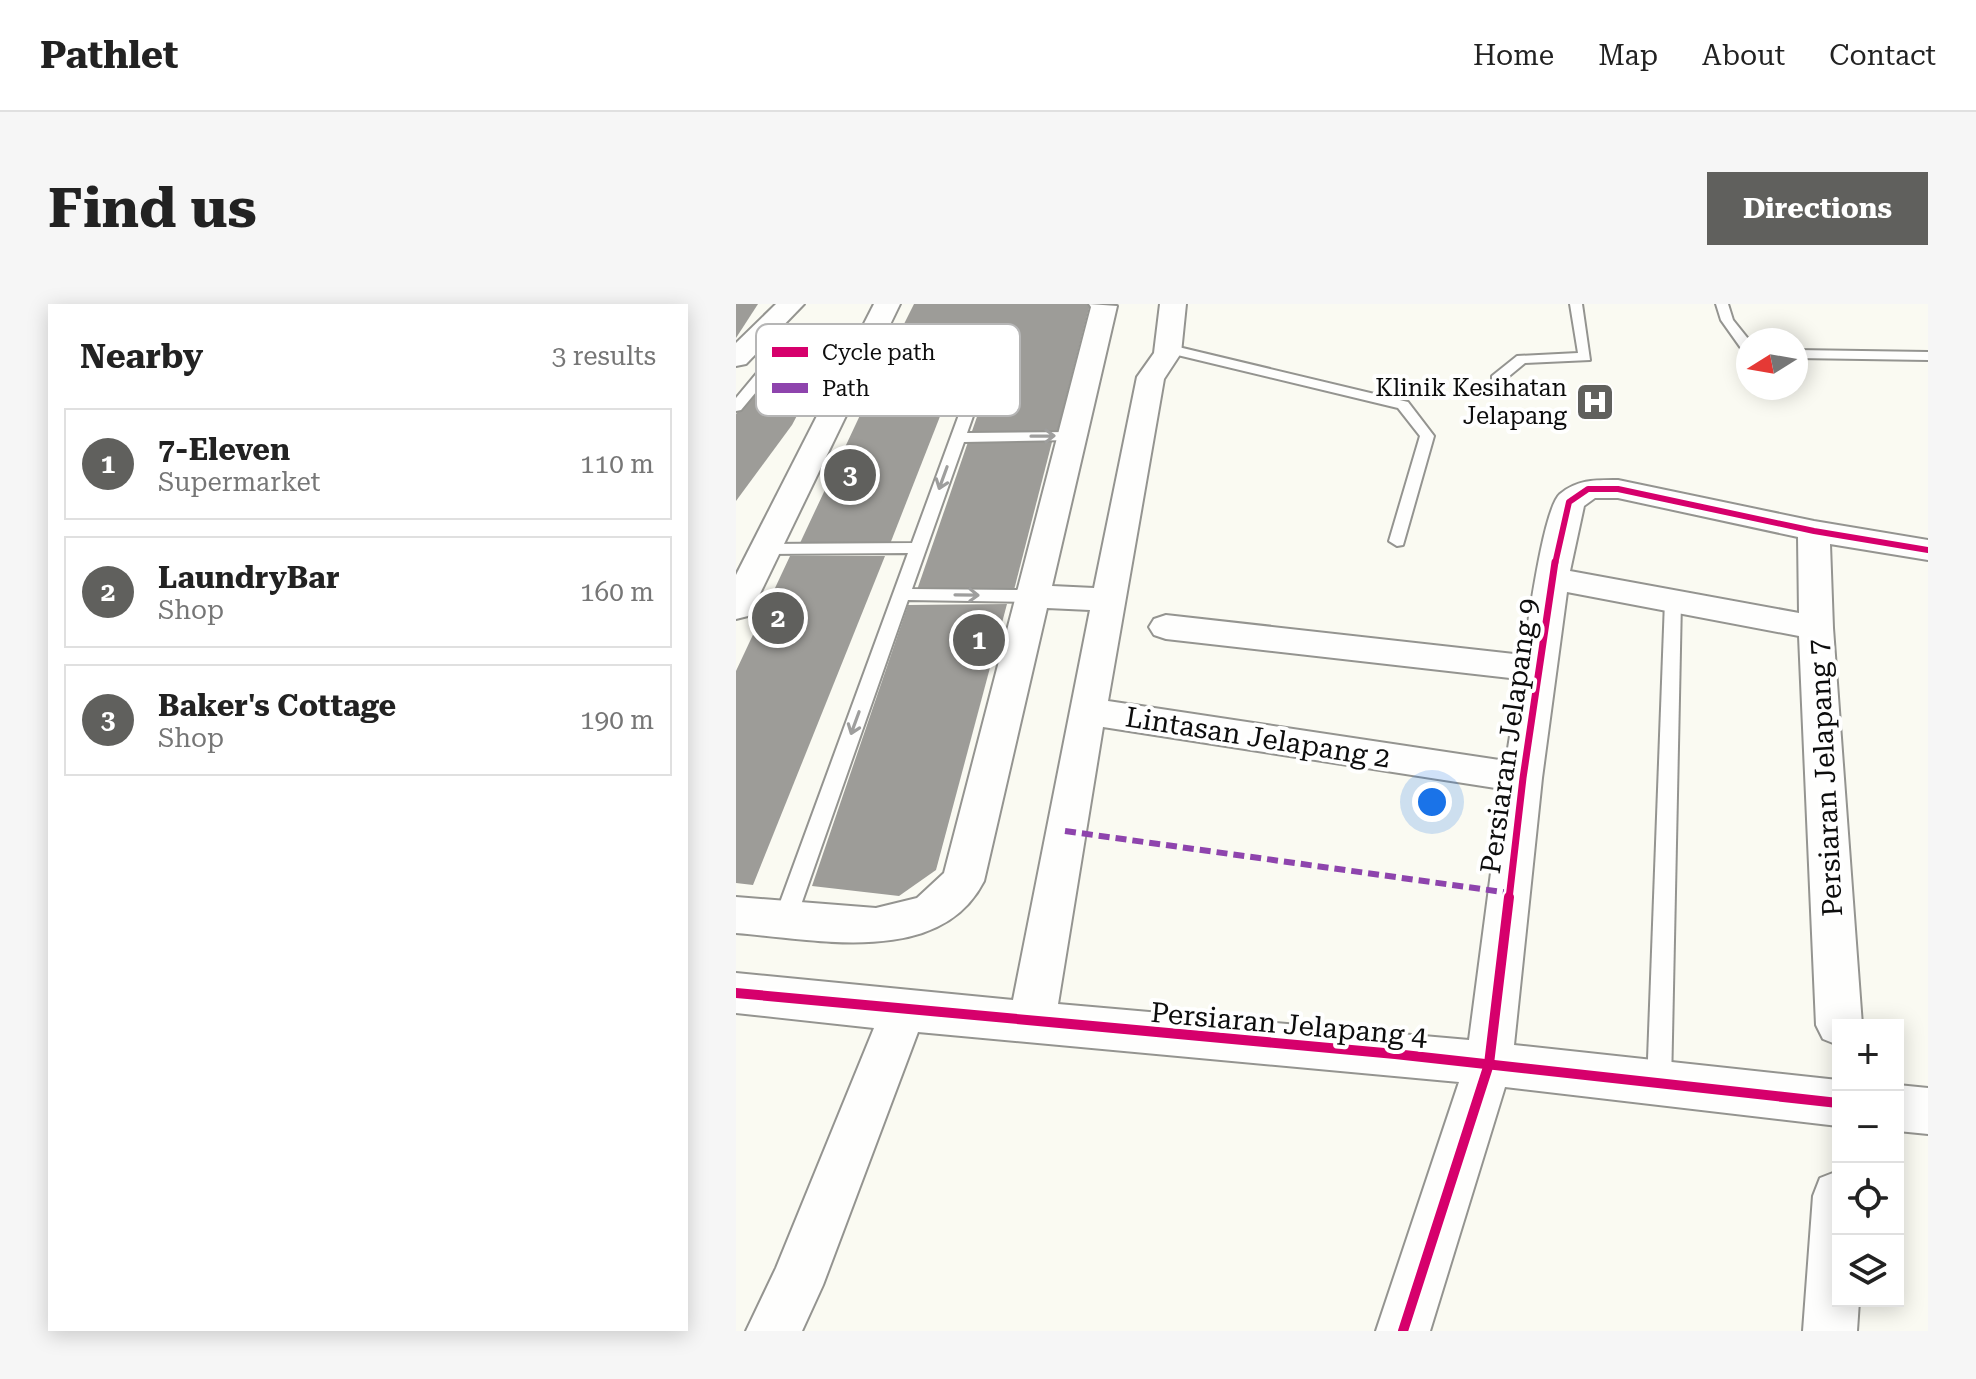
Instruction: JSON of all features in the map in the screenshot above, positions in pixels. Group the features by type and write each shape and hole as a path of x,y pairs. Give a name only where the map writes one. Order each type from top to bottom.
{"street":[{"path":"769,324 791,304"},
{"path":"876,324 887,304"},
{"path":"736,915 876,926 930,912 963,881 1104,306 1102,304"},
{"path":"1149,304 1143,364 1161,363"},
{"path":"1032,1024 1087,711 1173,304"},
{"path":"741,349 756,336"},
{"path":"736,608 831,416"},
{"name":"Persiaran Jelapang 9","path":"1403,1331 1489,1064 1523,778 1552,578 1569,502 1588,489 1618,489 1814,531 1928,550"},
{"name":"Persiaran Jelapang 7","path":"1814,531 1816,628 1839,1019"},
{"path":"1552,578 1816,628"},
{"path":"1033,596 1109,600"},
{"path":"1166,627 1539,669"},
{"name":"Lintasan Jelapang 2","path":"1087,711 1523,778"},
{"name":"Persiaran Jelapang 4","path":"736,993 903,1012 1489,1064 1659,1086 1832,1102"},
{"path":"773,1331 796,1285 903,1012"},
{"path":"1904,1109 1928,1111"},
{"path":"1830,1331 1836,1235"}],"lane":[{"path":"1497,379 1522,359 1585,357 1576,304"},
{"path":"1722,304 1727,320 1736,332"},
{"path":"1808,354 1928,356"},
{"path":"1161,363 1403,405 1427,436 1397,541"},
{"path":"736,407 756,383"},
{"path":"785,919 966,416"},
{"path":"958,438 1072,436"},
{"path":"765,549 917,548"},
{"path":"901,594 1033,596"},
{"path":"1659,1086 1673,601"}],"building":[{"path":"736,304 758,304 736,338"},
{"path":"914,304 1090,304 1057,433 971,434 977,416 1020,416 1020,324 904,324"},
{"path":"756,389 756,416 797,416 736,501 736,414"},
{"path":"860,416 940,416 890,544 800,543"},
{"path":"968,442 1052,442 1014,590 917,590"},
{"path":"790,556 885,556 753,885 736,883 736,671"},
{"path":"1007,604 936,870 899,896 812,886 908,605"}],"marked path":[{"path":"1065,831 1510,893"}],"cycle path":[{"path":"1403,1331 1489,1064 1523,778 1552,578 1569,502 1588,489 1618,489 1814,531 1928,550"},
{"path":"736,993 1395,1054 1832,1102"}],"place":[{"name":"Klinik Kesihatan Jelapang","path":"1595,402"},
{"name":"Baker's Cottage","path":"850,475"},
{"name":"LaundryBar","path":"778,618"},
{"name":"7-Eleven","path":"979,640"}]}
